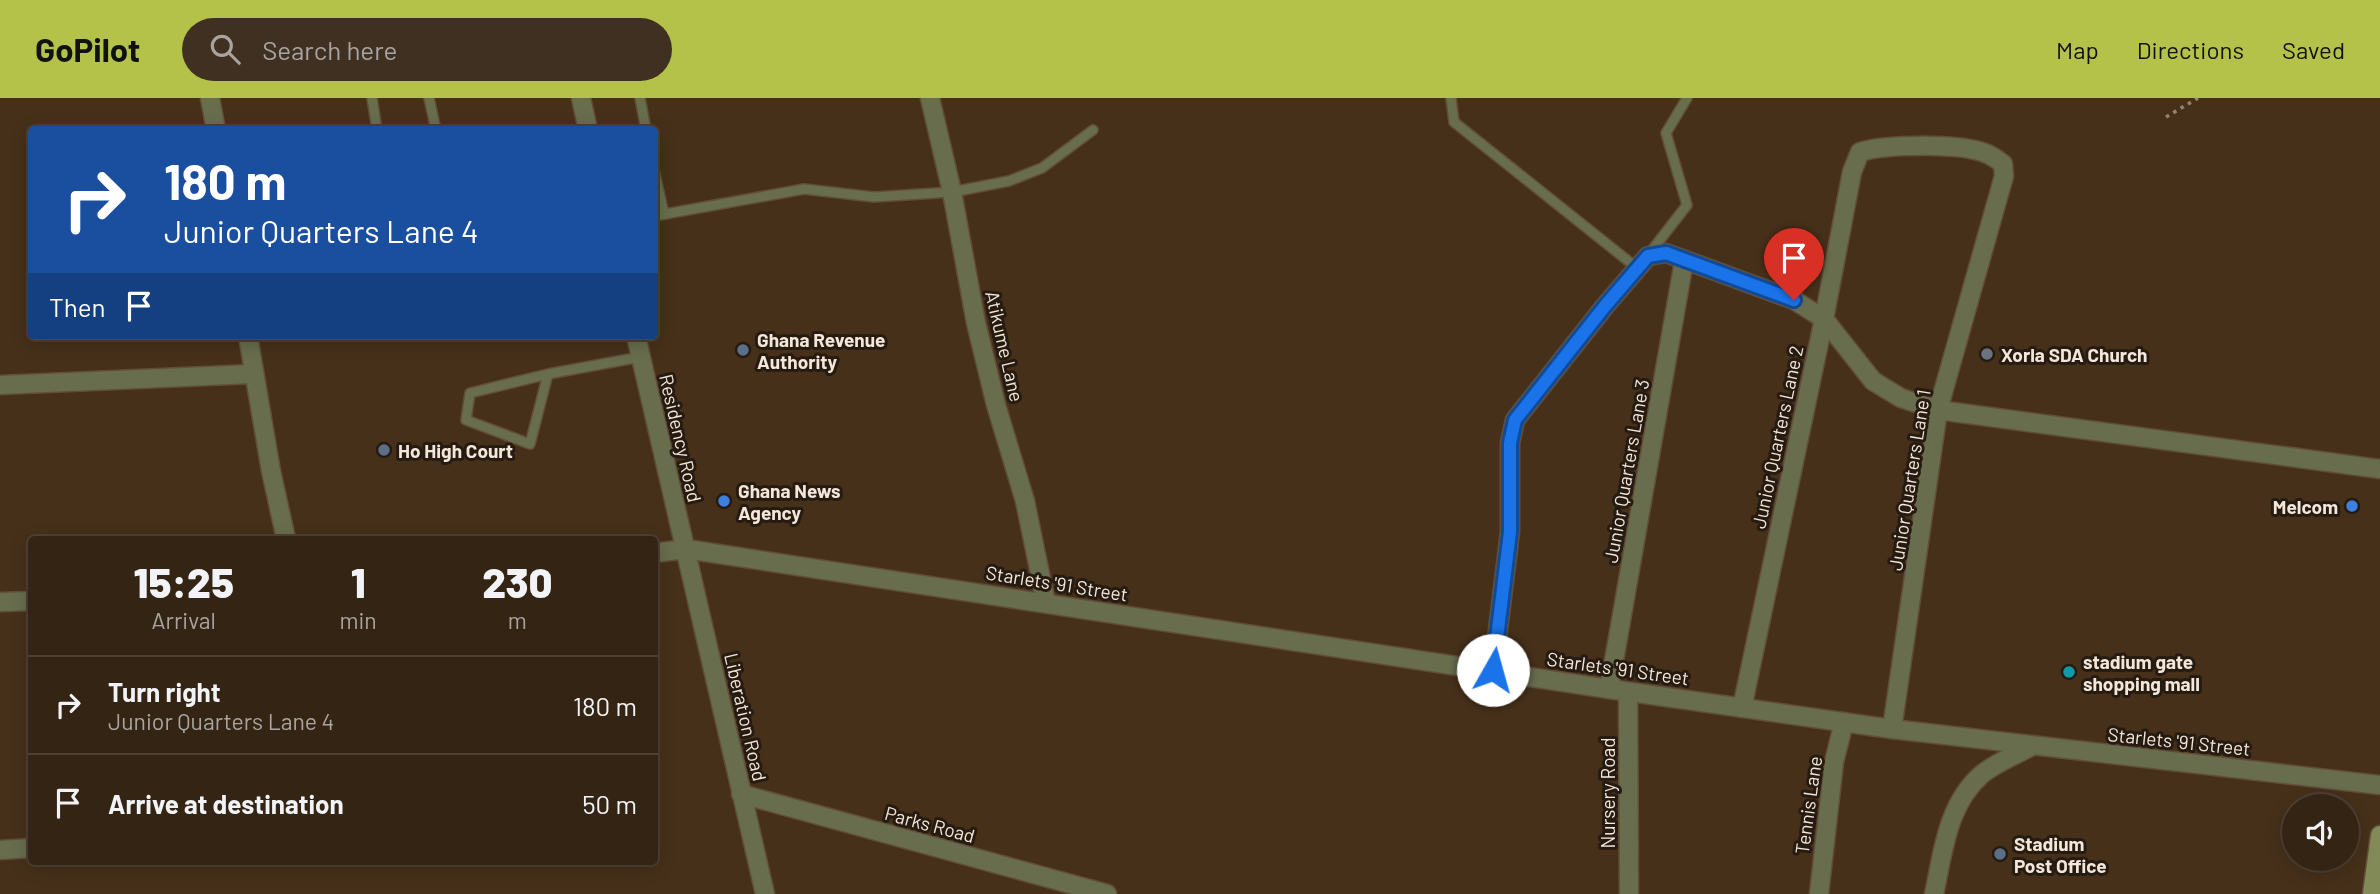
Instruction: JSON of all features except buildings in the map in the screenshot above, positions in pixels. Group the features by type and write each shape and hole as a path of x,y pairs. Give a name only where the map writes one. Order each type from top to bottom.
{"main road":[{"path":"2372,894 2380,835"}],"street":[{"path":"210,98 215,126"},
{"path":"581,98 587,126"},
{"name":"Atikume Lane","path":"930,98 952,192 976,323 1024,501 1046,603"},
{"name":"Junior Quarters Lane 2","path":"1742,708 1824,319 1844,201 1852,172 1860,152 1876,147 1961,148"},
{"name":"Junior Quarters Lane 1","path":"1892,729 1938,410 2000,200 2004,176 2003,164 1986,153 1961,148"},
{"path":"1493,670 1510,532 1510,443 1515,420 1583,332 1643,262 1666,253 1794,300 1824,319 1873,381 1901,398 1938,410 2380,469"},
{"name":"Junior Quarters Lane 3","path":"1609,689 1684,261"},
{"path":"248,340 285,536"},
{"name":"Residency Road","path":"637,340 686,549"},
{"path":"0,385 253,374"},
{"name":"Starlets '91 Street","path":"658,552 686,549 1628,692 1892,729 2380,785"},
{"name":"Liberation Road","path":"686,549 765,894"},
{"path":"0,602 28,601"},
{"name":"Nursery Road","path":"1628,692 1629,894"},
{"name":"Tennis Lane","path":"1819,894 1833,774 1843,722"},
{"path":"1934,894 1947,830 1971,785 1983,773 2032,746"},
{"name":"Parks Road","path":"741,794 1107,894"},
{"path":"0,850 28,848"}],"lane":[{"path":"372,98 376,126"},
{"path":"429,98 435,126"},
{"path":"639,98 645,126"},
{"path":"1451,98 1454,122 1643,262 1687,205 1666,133 1687,98"},
{"path":"659,215 804,189 874,197 952,192 1009,181 1042,169 1093,130"},
{"path":"548,374 530,444 466,420 470,393 548,374 640,356"}],"path":[{"path":"2166,117 2197,98"}],"place":[{"name":"Ghana Revenue Authority","path":"743,350"},
{"name":"Xorla SDA Church","path":"1987,354"},
{"name":"Ho High Court","path":"384,450"},
{"name":"Ghana News Agency","path":"724,501"},
{"name":"Melcom","path":"2352,506"},
{"name":"stadium gate shopping mall","path":"2069,672"},
{"name":"Stadium Post Office","path":"2000,854"}],"route":[{"path":"1493,670 1510,532 1510,443 1515,420 1605,306 1648,256 1666,253 1794,300"}]}
